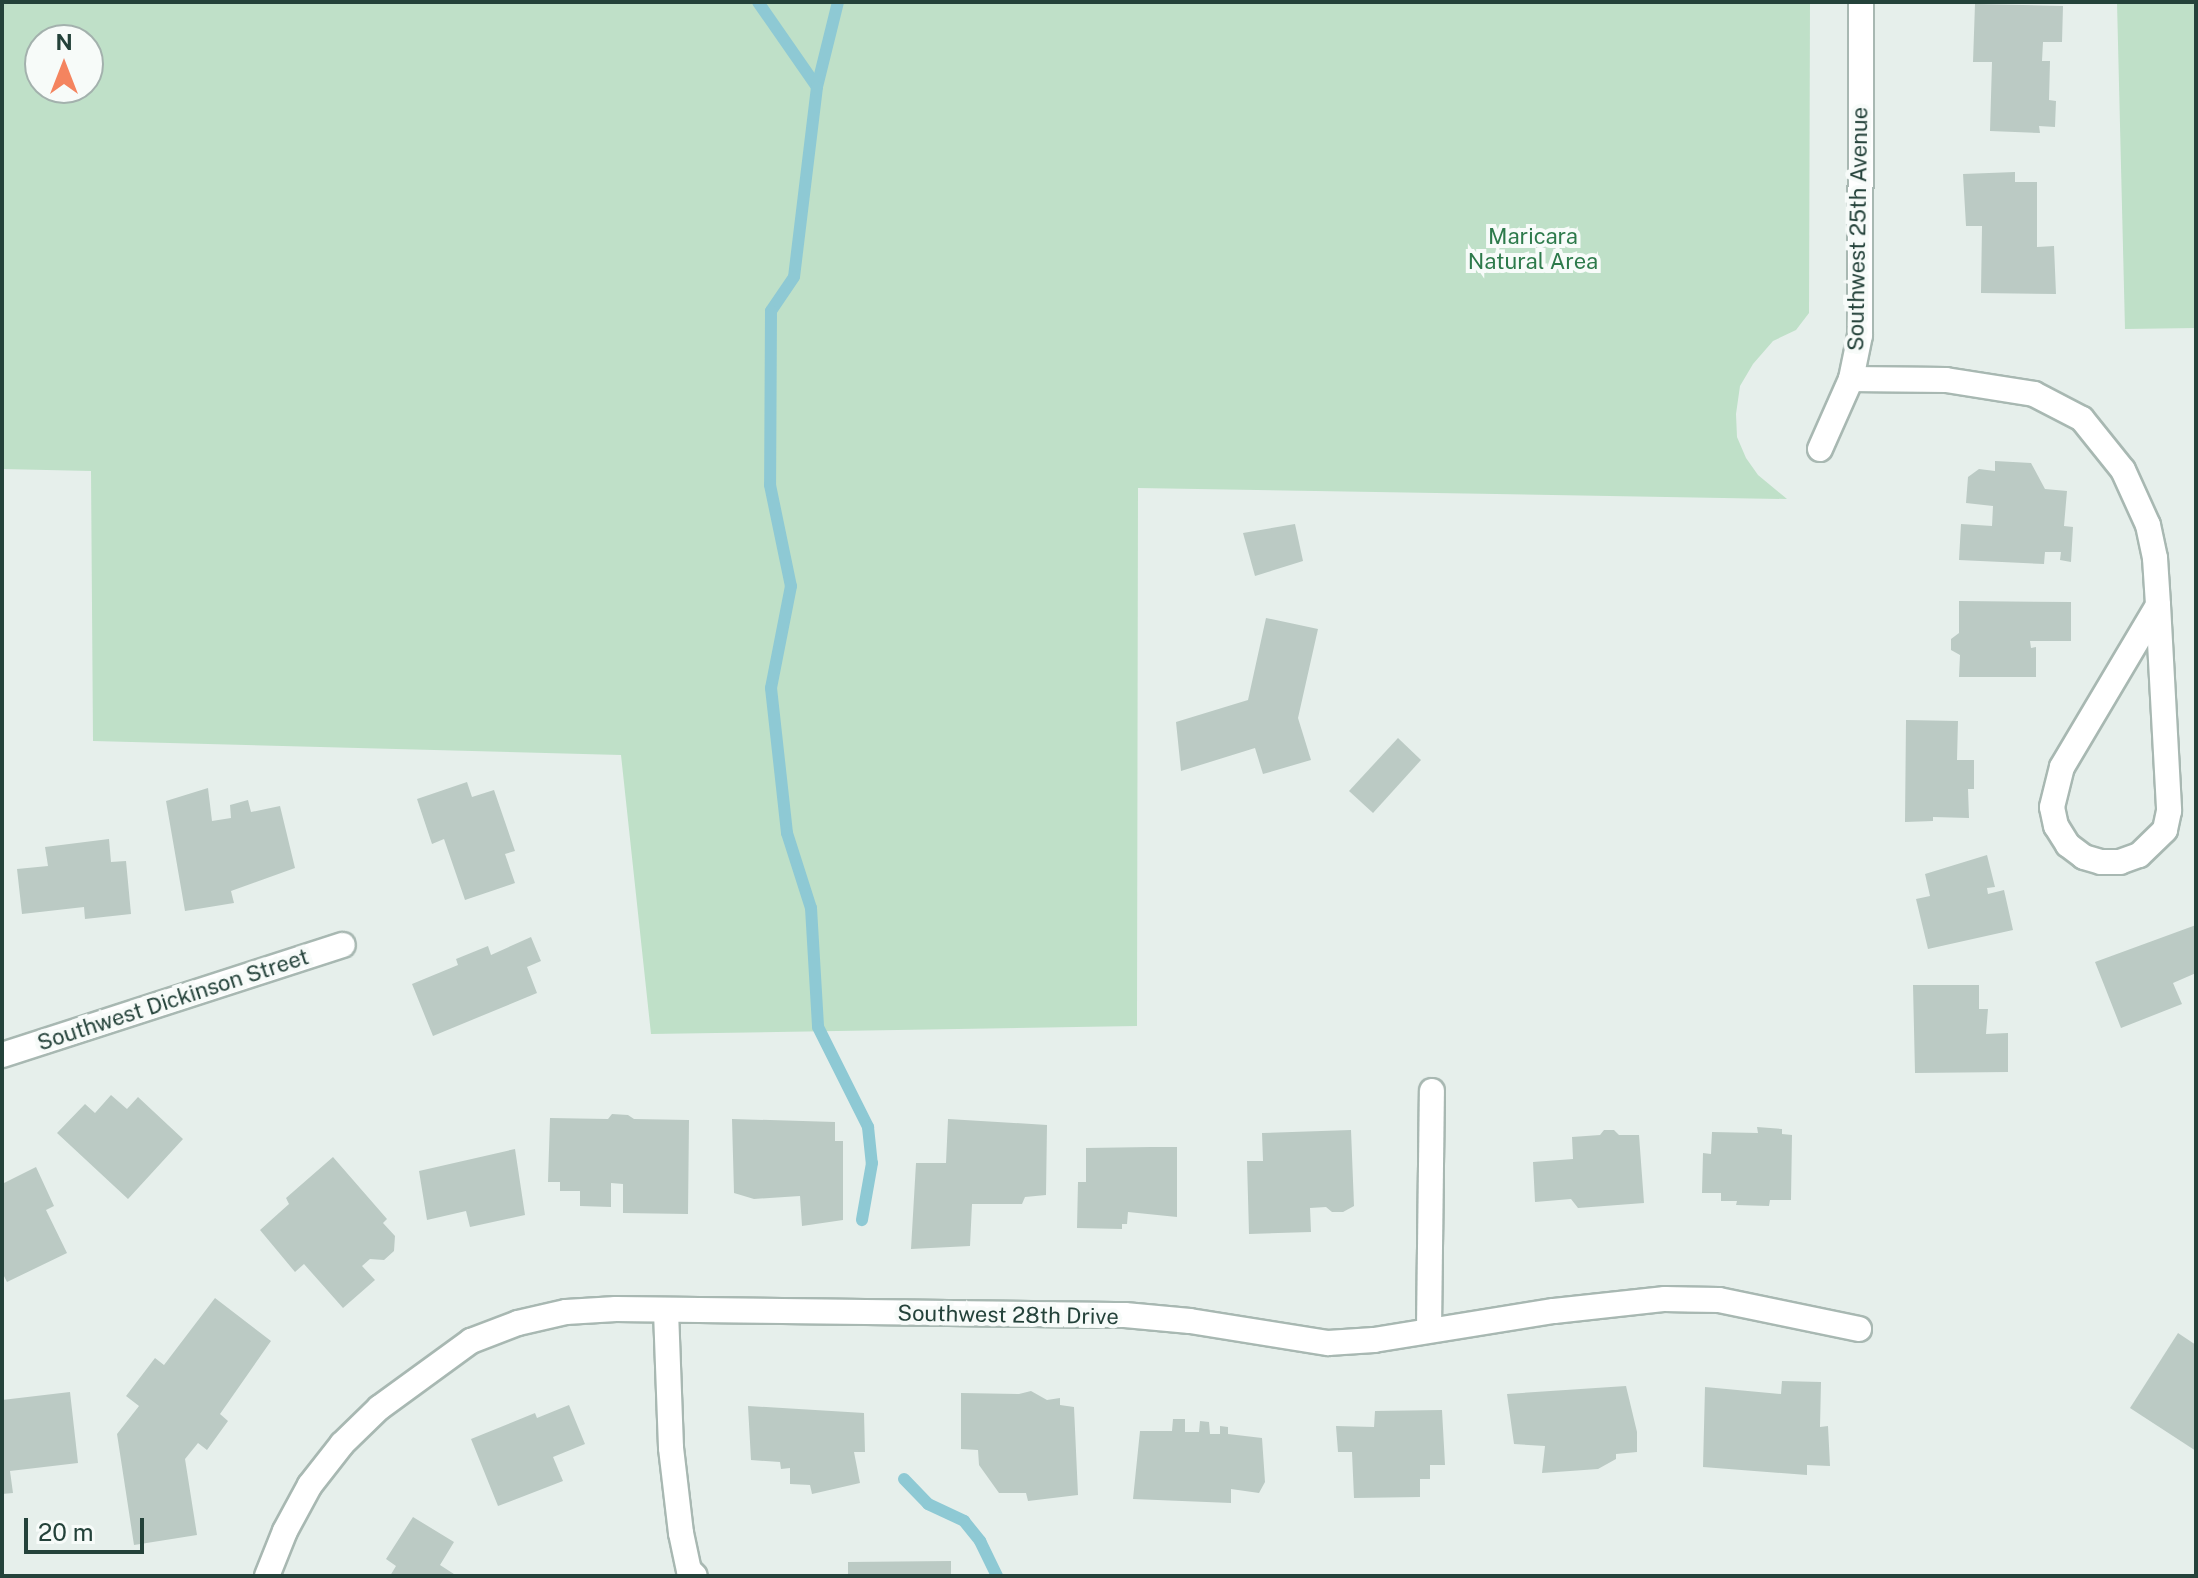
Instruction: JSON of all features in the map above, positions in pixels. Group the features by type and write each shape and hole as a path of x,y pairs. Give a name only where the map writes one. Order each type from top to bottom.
{"street":[{"name":"Southwest 25th Avenue","path":"1820,449 1851,379 1860,335 1861,2"},
{"path":"1851,379 1946,380 2034,394 2082,419 2123,470 2148,525 2158,605 2169,811 2165,830 2139,855 2120,862 2101,862 2084,857 2068,845 2056,826 2052,807 2062,767 2158,605"},
{"name":"Southwest Dickinson Street","path":"2,1055 343,945"},
{"path":"1429,1329 1432,1091"},
{"name":"Southwest 28th Drive","path":"267,1576 285,1531 310,1485 342,1444 379,1408 471,1341 518,1323 566,1312 616,1309 1125,1315 1190,1321 1328,1343 1374,1340 1429,1329 1665,1299 1719,1300 1859,1329"},
{"path":"666,1311 674,1476 681,1533 689,1570 695,1576"}],"green space":[{"name":"Maricara Natural Area","path":"2,2 1810,2 1809,313 1796,330 1773,341 1753,364 1740,386 1736,414 1737,437 1746,458 1758,475 1787,499 1138,488 1137,1026 651,1034 621,755 93,741 91,471 2,469"},
{"path":"2117,2 2196,2 2196,328 2125,329"}],"building":[{"path":"1975,4 2063,6 2062,42 2043,42 2042,61 2050,61 2049,100 2056,101 2055,127 2039,126 2040,133 1990,131 1992,62 1973,62"},
{"path":"2015,172 2015,182 2037,182 2037,247 2054,246 2056,294 1981,293 1982,226 1966,226 1963,174"},
{"path":"1995,461 2031,463 2045,489 2067,491 2064,526 2073,527 2071,562 2060,560 2061,552 2045,552 2044,564 1959,560 1961,524 1992,526 1993,506 1966,503 1968,477 1979,469 1995,471"},
{"path":"1295,524 1303,561 1255,576 1243,533"},
{"path":"1959,601 2071,602 2071,641 2030,641 2031,648 2036,647 2036,677 1959,677 1960,655 1951,650 1951,639 1959,633"},
{"path":"1266,618 1318,629 1298,718 1311,760 1263,774 1255,748 1181,771 1176,722 1248,700"},
{"path":"1906,720 1958,721 1957,760 1974,760 1974,789 1968,789 1969,818 1933,817 1933,821 1905,822"},
{"path":"1398,738 1421,760 1373,813 1349,791"},
{"path":"467,782 472,797 494,790 515,851 505,854 515,883 465,900 444,839 432,844 417,799"},
{"path":"208,788 212,821 231,818 230,805 248,800 251,812 280,806 295,868 231,891 234,903 185,911 166,801"},
{"path":"109,839 111,862 126,861 131,914 85,919 84,907 22,914 17,869 48,866 45,847"},
{"path":"1987,855 1995,887 1987,888 1988,894 2004,890 2013,930 1928,949 1916,899 1930,896 1925,874"},
{"path":"2196,925 2196,973 2173,983 2182,1004 2121,1028 2095,962"},
{"path":"531,937 541,961 527,967 537,993 433,1036 412,984 458,965 456,959 488,946 491,955"},
{"path":"1913,985 1979,985 1979,1009 1988,1009 1986,1034 2008,1033 2008,1072 1915,1073"},
{"path":"111,1095 127,1109 138,1097 183,1139 128,1199 57,1133 85,1104 95,1113"},
{"path":"612,1114 628,1115 634,1119 689,1120 688,1214 623,1213 623,1184 611,1183 611,1207 580,1206 580,1191 560,1191 560,1182 548,1182 550,1118 608,1119"},
{"path":"732,1119 835,1122 835,1141 843,1141 843,1220 802,1226 800,1196 754,1199 734,1193"},
{"path":"948,1119 1047,1125 1046,1195 1025,1197 1022,1204 972,1204 970,1246 911,1249 916,1163 946,1163"},
{"path":"1757,1127 1782,1129 1782,1134 1792,1135 1791,1200 1770,1200 1769,1206 1736,1205 1737,1201 1721,1201 1721,1193 1702,1193 1703,1153 1711,1154 1712,1132 1758,1133"},
{"path":"1351,1130 1354,1206 1343,1212 1332,1212 1326,1207 1310,1208 1311,1232 1249,1234 1247,1161 1263,1161 1262,1133"},
{"path":"1604,1130 1614,1130 1619,1135 1639,1135 1644,1203 1578,1208 1571,1199 1535,1202 1533,1162 1573,1159 1572,1137 1600,1135"},
{"path":"1177,1147 1177,1217 1128,1212 1127,1224 1122,1224 1122,1229 1077,1228 1078,1182 1086,1182 1086,1148"},
{"path":"515,1149 525,1215 470,1227 466,1211 427,1220 419,1171"},
{"path":"333,1157 387,1219 383,1223 395,1236 394,1251 384,1260 370,1259 362,1266 375,1280 343,1308 304,1264 295,1272 260,1230 289,1204 286,1198"},
{"path":"36,1167 54,1206 46,1210 67,1253 7,1282 2,1272 2,1184"},
{"path":"215,1298 271,1341 220,1414 228,1421 207,1450 198,1443 185,1459 197,1535 134,1545 117,1434 139,1406 126,1396 155,1358 164,1365"},
{"path":"2178,1333 2196,1345 2196,1451 2130,1408"},
{"path":"1782,1381 1821,1382 1820,1427 1828,1426 1830,1466 1807,1465 1807,1475 1703,1467 1705,1387 1781,1394"},
{"path":"1626,1386 1637,1432 1637,1452 1616,1454 1616,1459 1598,1469 1542,1473 1545,1446 1514,1444 1507,1394"},
{"path":"1031,1391 1047,1400 1060,1398 1060,1405 1074,1407 1078,1495 1028,1501 1026,1493 999,1493 979,1465 978,1450 961,1449 961,1393 1019,1394"},
{"path":"70,1392 78,1463 10,1471 13,1493 2,1494 2,1400"},
{"path":"569,1405 585,1444 553,1457 563,1481 498,1506 471,1439 535,1413 537,1418"},
{"path":"748,1406 864,1413 865,1452 854,1452 860,1483 812,1494 810,1485 790,1484 790,1468 781,1469 780,1462 751,1460"},
{"path":"1442,1410 1445,1465 1430,1465 1430,1479 1420,1479 1420,1497 1354,1498 1352,1452 1338,1452 1336,1426 1374,1427 1375,1411"},
{"path":"1173,1419 1185,1419 1185,1432 1199,1432 1200,1421 1209,1422 1210,1434 1220,1434 1220,1426 1228,1427 1228,1434 1262,1438 1265,1482 1259,1493 1231,1489 1231,1503 1133,1499 1140,1431 1172,1431"},
{"path":"413,1517 454,1542 440,1565 457,1576 390,1576 396,1566 386,1559"},
{"path":"951,1561 951,1576 848,1576 848,1562"}],"waterway":[{"path":"758,2 817,87"},
{"path":"838,2 817,87 794,277 771,311 770,485 791,586 771,688 787,833 811,908 818,1027 868,1127 872,1163 862,1220"},
{"path":"904,1479 928,1504 964,1521 980,1541 997,1576"}]}
